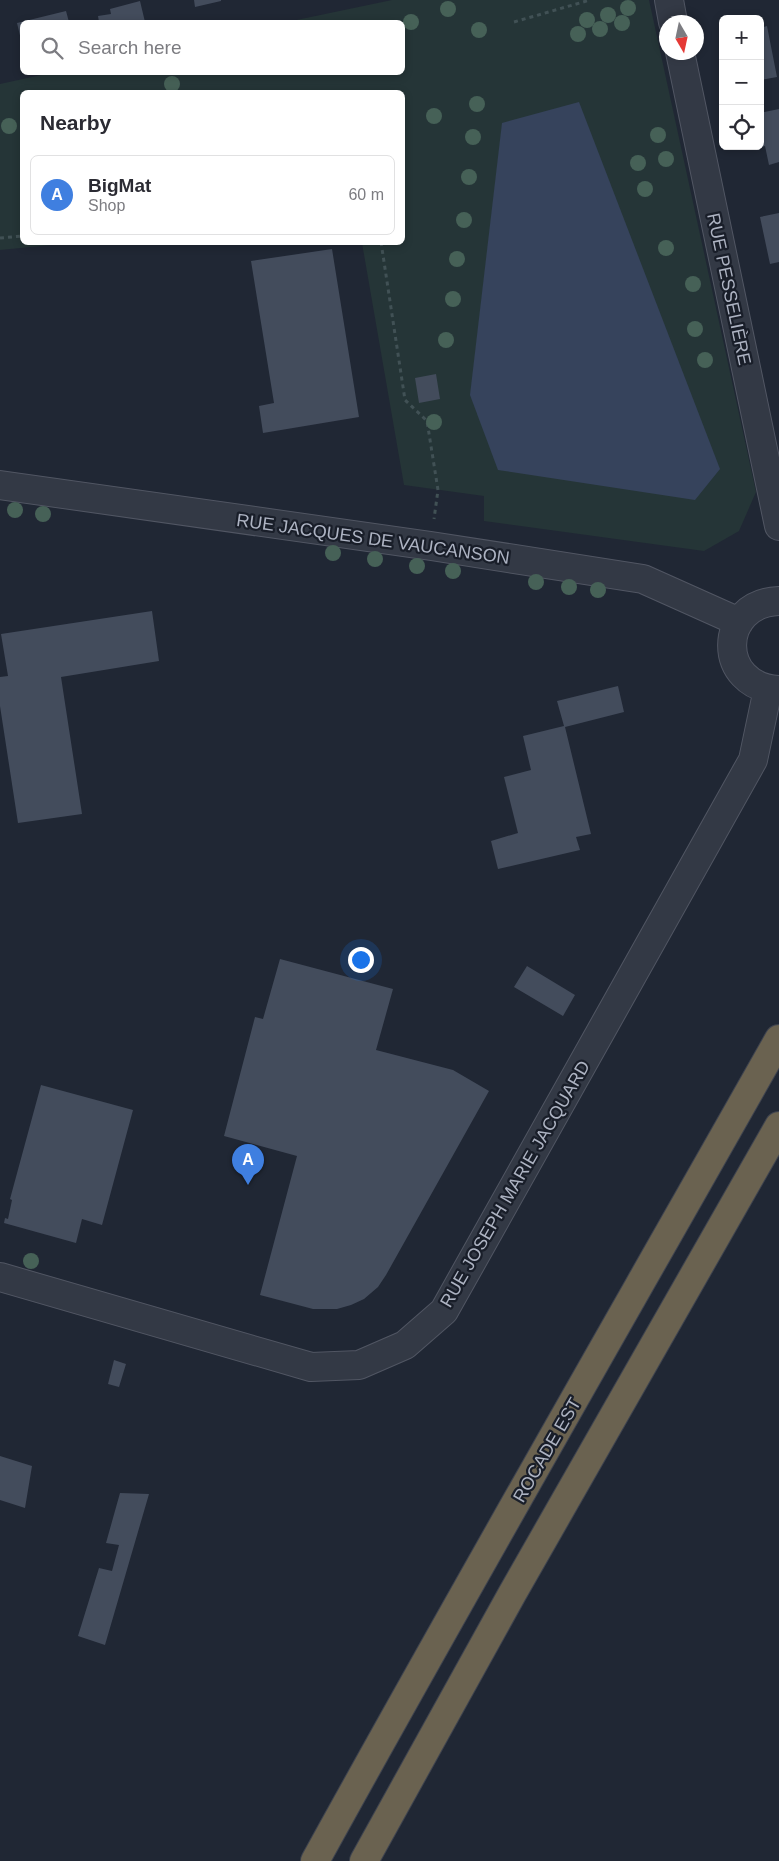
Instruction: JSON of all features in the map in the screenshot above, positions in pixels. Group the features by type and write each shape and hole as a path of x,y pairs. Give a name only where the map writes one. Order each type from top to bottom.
{"highway":[{"name":"ROCADE EST","path":"315,1861 415,1679 562,1424 779,1039"},
{"path":"364,1861 512,1594 779,1126"}],"street":[{"path":"669,0 672,15"},
{"name":"RUE PESSELIÈRE","path":"682,60 779,526"},
{"name":"RUE JACQUES DE VAUCANSON","path":"0,485 431,546 643,579 739,622"},
{"path":"773,689 754,684 743,675 735,663 732,649 733,635 746,613 756,606 767,602 779,601 779,598"},
{"name":"RUE JOSEPH MARIE JACQUARD","path":"0,1277 311,1367 359,1365 404,1345 444,1311 753,760 773,689"}],"path":[{"path":"514,22 590,0"},
{"path":"0,238 20,236"},
{"path":"381,245 405,400 427,421 438,490 431,546"}],"shaded area":[{"path":"392,0 649,0 659,46 659,60 662,60 756,492 739,531 704,551 484,521 484,496 404,485 362,245 405,245 405,90 20,90 20,245 51,245 0,250 0,84 41,75 405,75 405,20 297,20"}],"water":[{"path":"579,102 720,469 695,500 498,470 470,395 502,123"}],"building":[{"path":"194,0 221,0 221,1 195,7"},
{"path":"140,1 145,20 99,20 98,16 111,14 110,9"},
{"path":"66,11 68,20 29,20"},
{"path":"20,22 20,36 17,23"},
{"path":"767,26 777,77 764,79 764,60 764,27"},
{"path":"779,109 779,162 769,165 764,146 764,112"},
{"path":"779,213 779,262 770,264 760,217"},
{"path":"332,249 359,417 263,433 259,406 274,403 251,261"},
{"path":"436,374 440,399 419,403 415,378"},
{"path":"152,611 159,661 61,677 82,814 18,823 0,706 0,677 8,676 1,634"},
{"path":"618,686 624,712 565,727 591,834 576,837 580,850 498,869 491,841 518,833 504,777 531,770 523,736 564,726 557,701"},
{"path":"280,959 393,989 376,1050 453,1070 489,1091 378,1287 364,1299 337,1309 313,1309 260,1295 297,1156 224,1136 255,1017 263,1019"},
{"path":"527,966 575,995 563,1016 514,987"},
{"path":"41,1085 133,1110 102,1225 82,1219 76,1243 4,1223 5,1218 8,1219 12,1200 10,1199"},
{"path":"114,1360 126,1364 119,1387 108,1384"},
{"path":"0,1456 32,1466 25,1508 0,1500"},
{"path":"120,1493 149,1494 105,1645 78,1636 99,1568 112,1571 119,1545 106,1543"}],"place":[{"name":"BigMat","path":"248,1185"}]}
